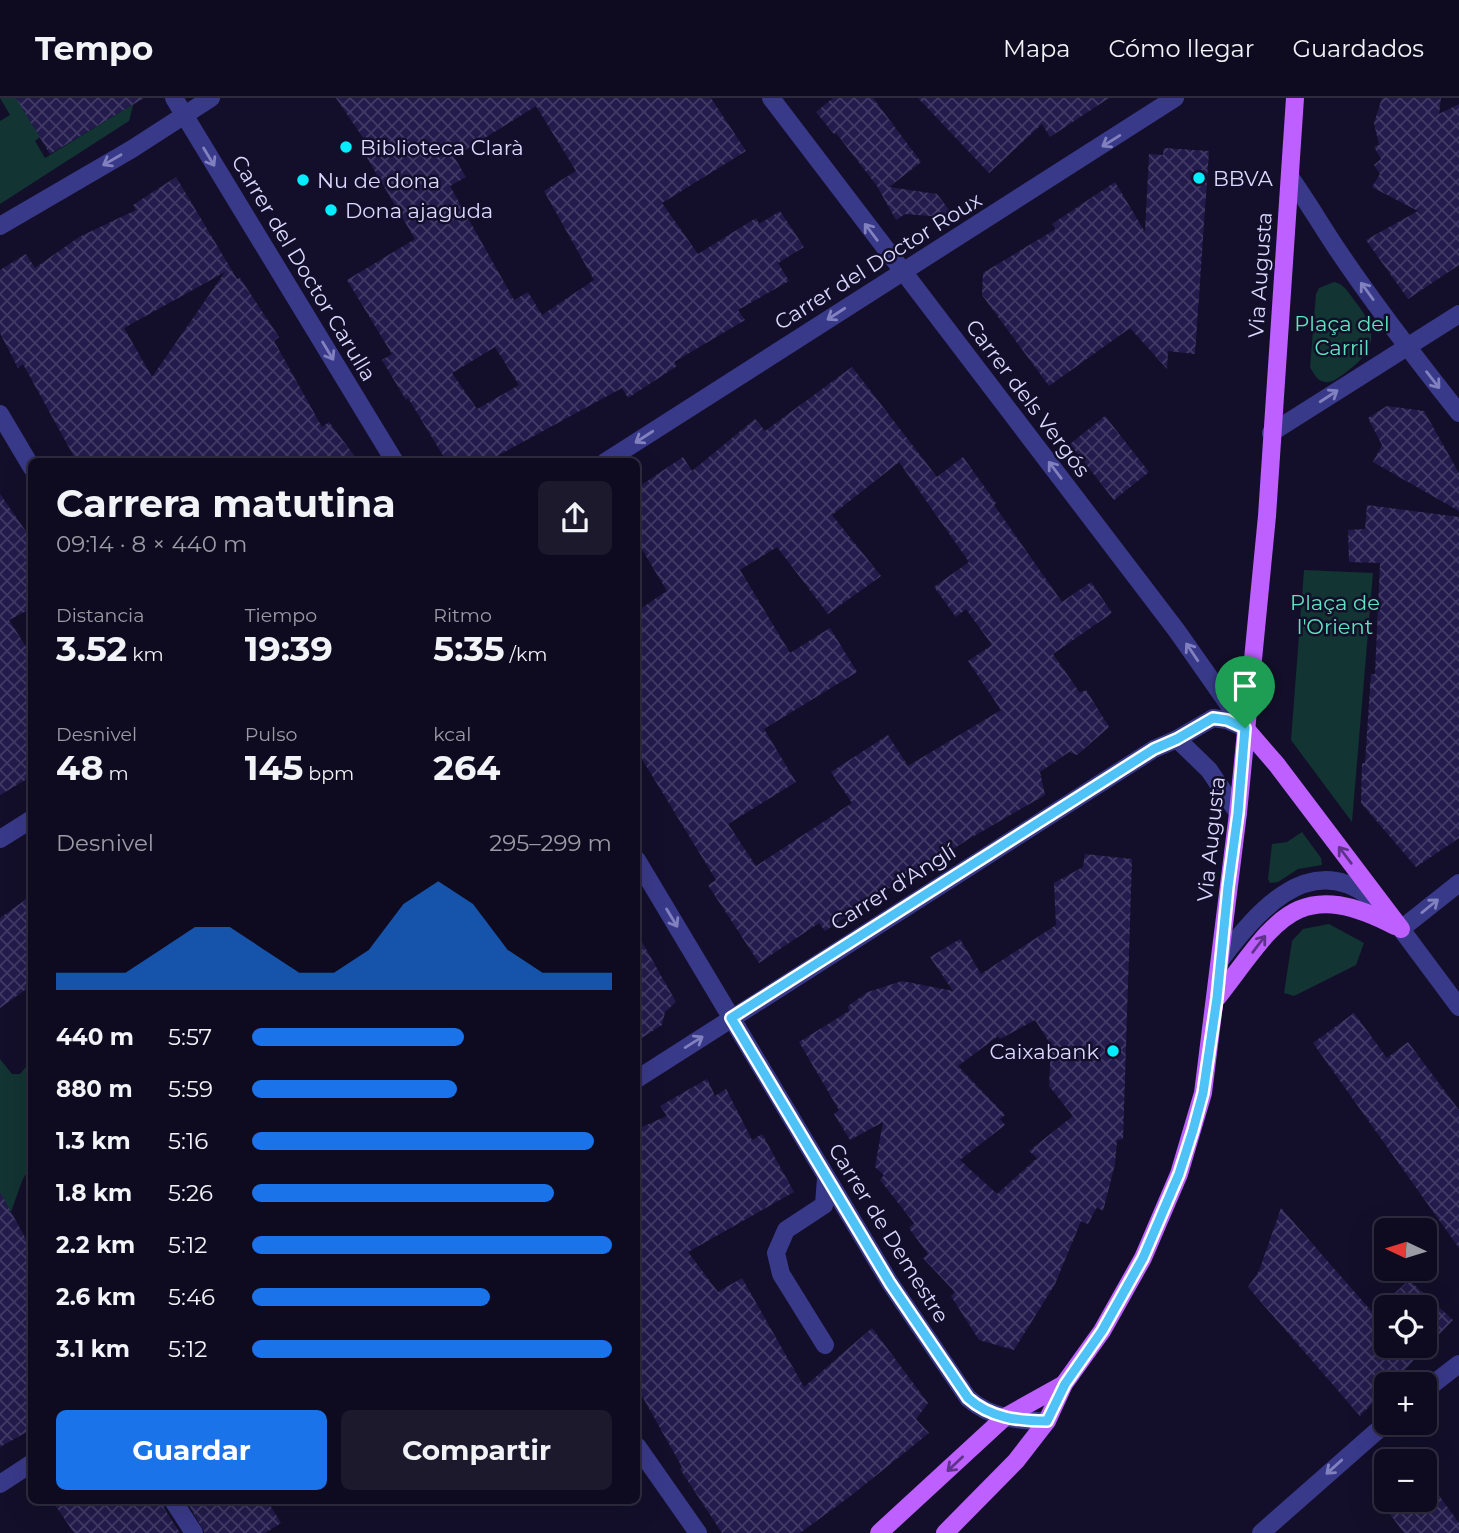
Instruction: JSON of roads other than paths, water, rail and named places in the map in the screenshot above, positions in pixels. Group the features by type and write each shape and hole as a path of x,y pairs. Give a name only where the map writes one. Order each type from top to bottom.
{"main road":[{"name":"Via Augusta","path":"945,1533 1016,1461 1047,1421 1065,1384 1102,1331 1137,1268 1179,1174 1203,1093 1217,998 1238,813 1267,516 1295,98"},
{"path":"1245,728 1277,765 1401,929"},
{"path":"1217,998 1267,933 1300,908 1316,903 1350,907 1365,911 1401,929"},
{"name":"Via Augusta","path":"878,1533 1005,1417 1065,1384"}],"street":[{"name":"Carrer del Doctor Carulla","path":"174,98 394,458"},
{"path":"0,226 132,149 211,98"},
{"name":"Carrer dels Vergós","path":"771,98 1177,631 1245,728"},
{"name":"Carrer del Doctor Roux","path":"611,458 1118,136 1171,99"},
{"path":"1290,177 1337,248 1459,414"},
{"path":"1271,433 1459,314"},
{"path":"0,414 28,461"},
{"name":"Carrer d'Anglí","path":"640,1077 1154,749 1213,718 1227,720 1245,728"},
{"path":"1177,739 1209,771 1238,813"},
{"path":"0,839 28,822"},
{"path":"640,865 731,1018"},
{"path":"1221,959 1249,923 1270,904 1295,887 1314,880 1331,881 1352,886 1378,903 1401,929 1459,1007"},
{"path":"1401,929 1459,883"},
{"name":"Carrer de Demestre","path":"731,1018 890,1283 968,1398 979,1408 1005,1417 1047,1421"},
{"path":"824,1345 781,1274 776,1253 786,1230 824,1205 826,1178"},
{"path":"1437,1381 1459,1364"},
{"path":"1261,1533 1374,1434"},
{"path":"640,1450 698,1533"},
{"path":"0,1483 28,1466"},
{"path":"175,1504 194,1533"}],"place":[{"name":"Biblioteca Clarà","path":"346,147"},
{"name":"BBVA","path":"1199,178"},
{"name":"Nu de dona","path":"303,180"},
{"name":"Dona ajaguda","path":"331,210"},
{"name":"Caixabank","path":"1113,1051"}],"park label":[{"name":"Plaça del Carril","path":"1342,335"},
{"name":"Plaça de l'Orient","path":"1335,614"}]}
